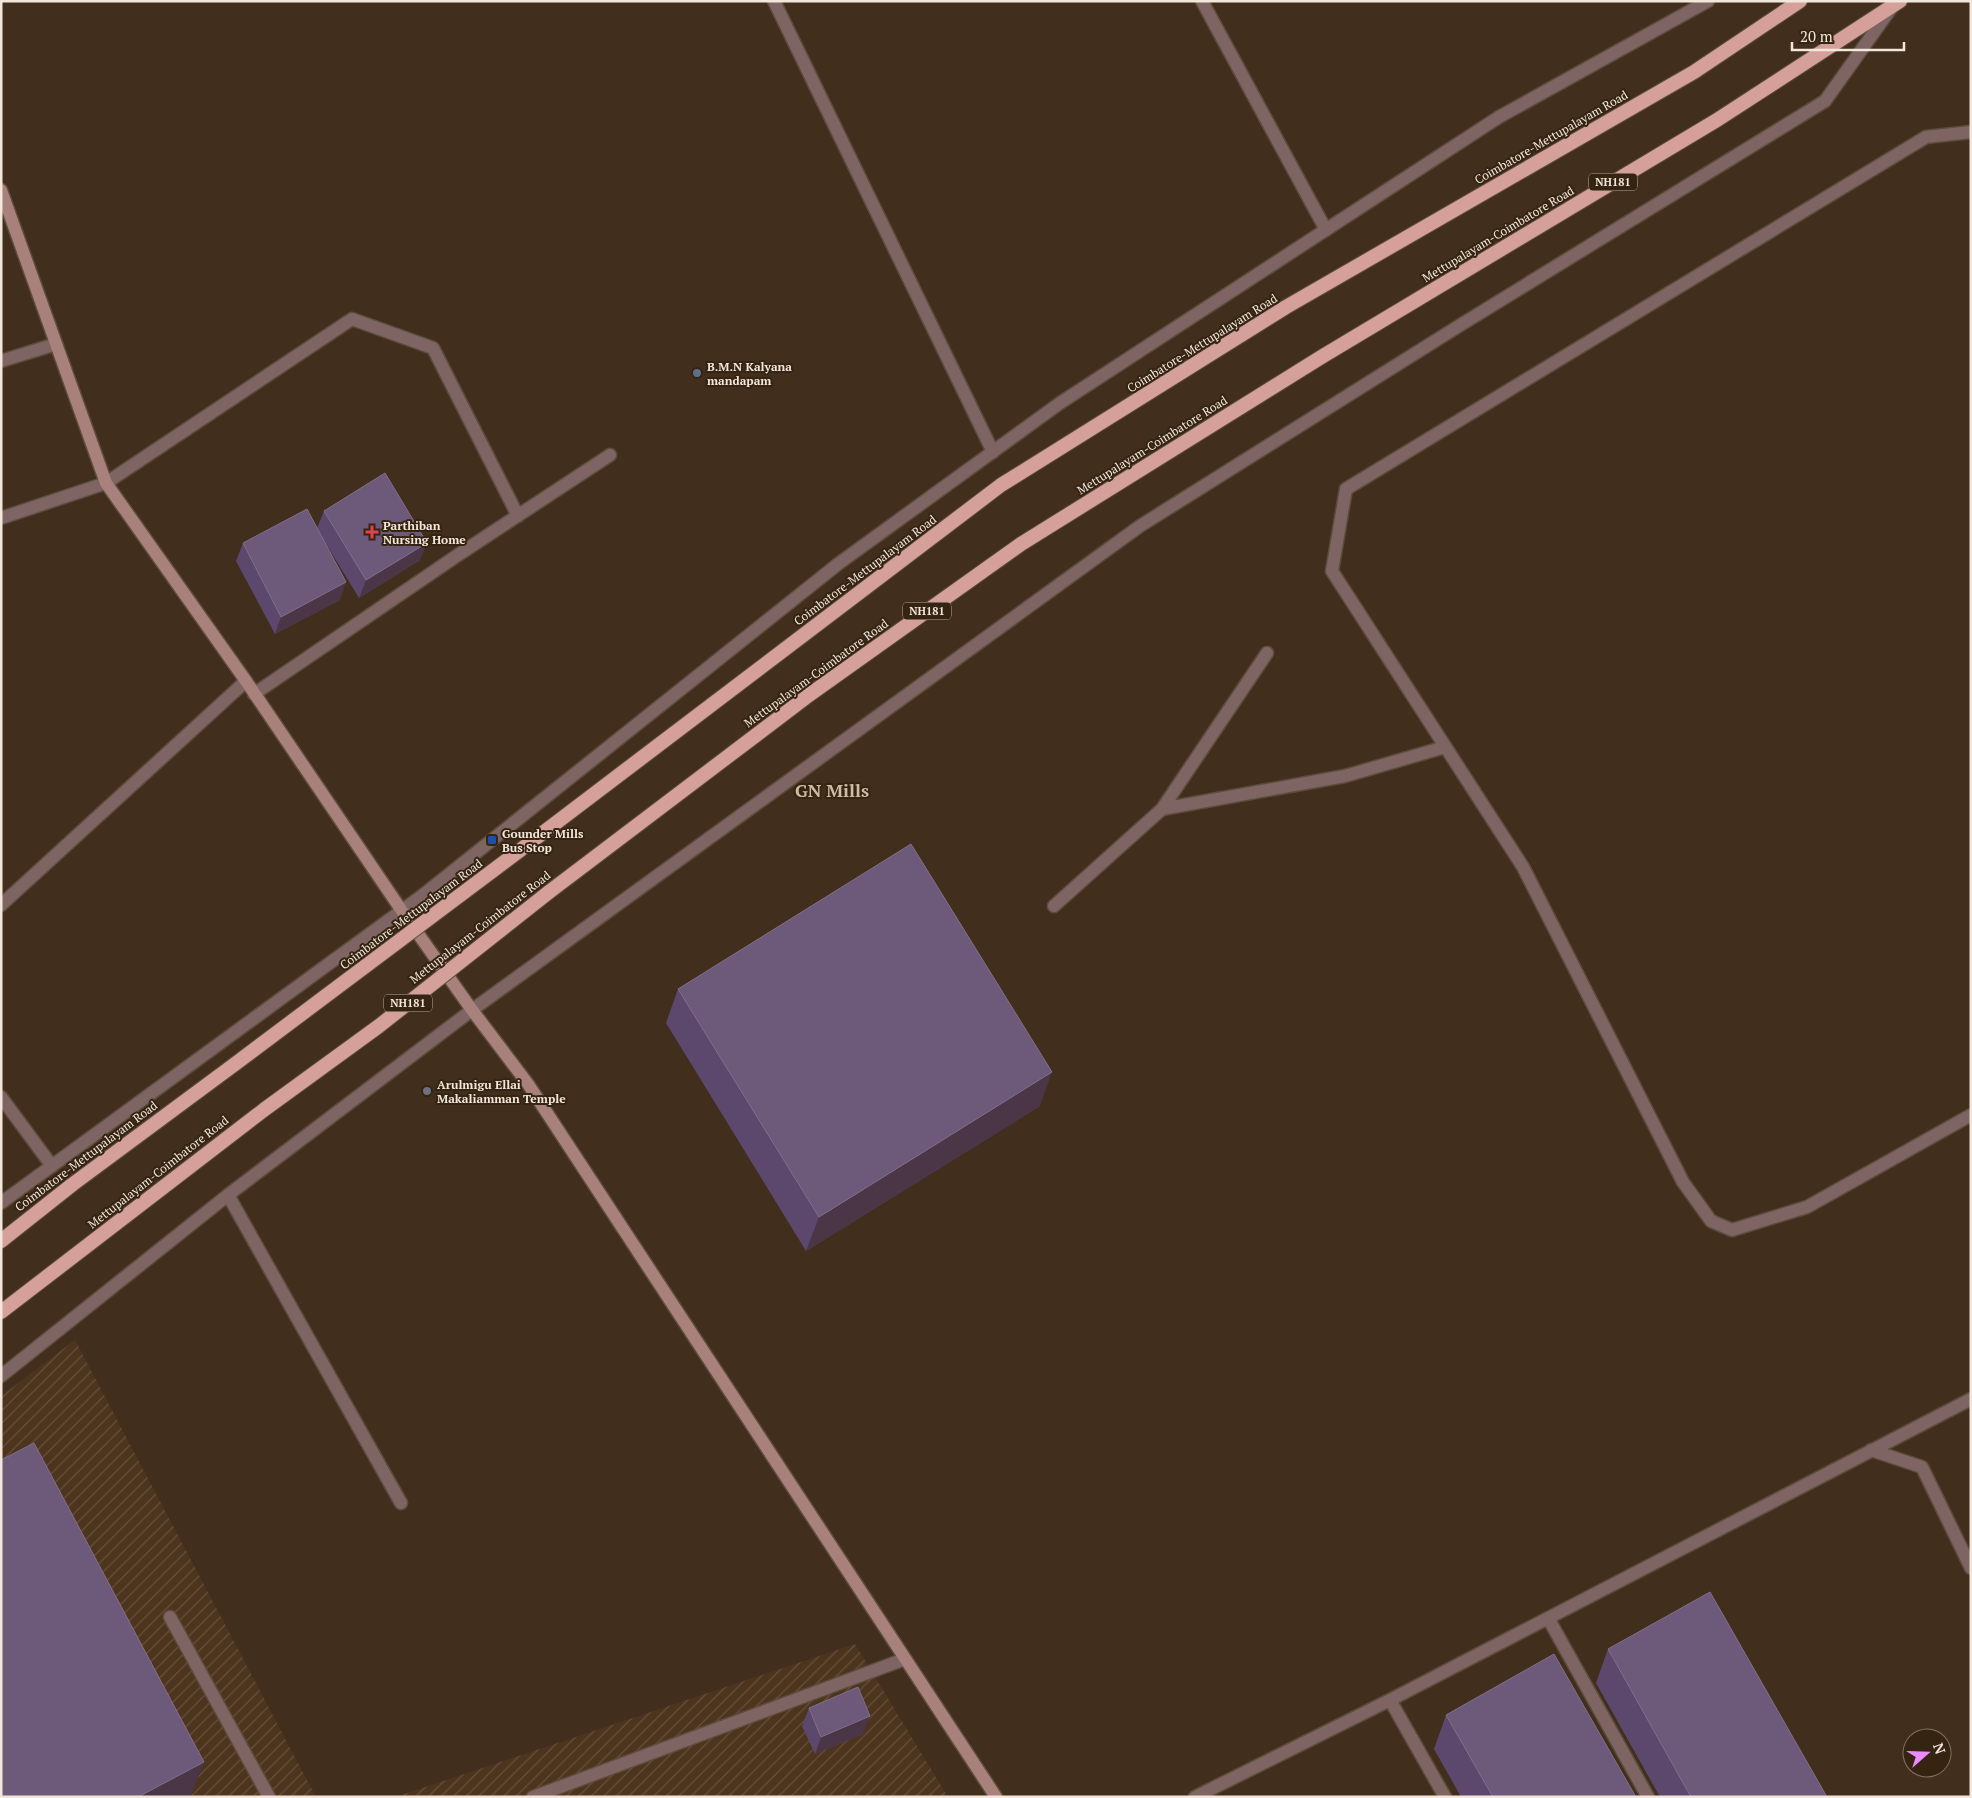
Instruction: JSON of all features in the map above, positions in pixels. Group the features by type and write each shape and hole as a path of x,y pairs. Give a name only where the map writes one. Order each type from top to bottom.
{"highway":[{"name":"Coimbatore-Mettupalayam Road","path":"1,1241 73,1184 415,931 1001,486 1286,308 1694,72 1800,1"},
{"name":"Mettupalayam-Coimbatore Road","path":"1,1312 204,1154 379,1026 549,892 810,695 1021,544 1323,356 1708,125 1896,3"}],"main road":[{"path":"1,190 106,483 246,681 402,911 472,1010 528,1084 996,1797"}],"street":[{"path":"774,1 993,452"},
{"path":"1202,1 1326,230"},
{"path":"1,1202 402,911 838,564 1060,403 1499,117 1708,1"},
{"path":"1,1376 228,1195 472,1010 1140,526 1825,101 1896,3"},
{"path":"1971,132 1926,137 1346,489 1332,571 1523,867 1683,1182 1711,1221 1732,1230 1807,1207 1971,1115"},
{"path":"1,518 106,483 352,319 432,348 518,516"},
{"path":"1,361 56,344"},
{"path":"254,694 610,455"},
{"path":"1054,906 1162,809 1267,653"},
{"path":"1,906 246,681"},
{"path":"1162,809 1345,776 1445,747"},
{"path":"1,1097 52,1166"},
{"path":"228,1195 401,1503"},
{"path":"1195,1797 1390,1700 1971,1399"},
{"path":"1872,1450 1922,1467 1971,1568"},
{"path":"170,1617 269,1797"},
{"path":"1548,1618 1648,1797"},
{"path":"533,1797 905,1659"},
{"path":"1390,1700 1445,1797"}],"shaded area":[{"path":"75,1340 316,1797 1,1797 1,1396"},
{"path":"855,1644 948,1797 395,1797"}],"building":[{"path":"385,473 427,543 366,580 324,511"},
{"path":"307,509 346,582 281,617 243,543"},
{"path":"911,844 1052,1072 819,1217 678,989"},
{"path":"34,1443 204,1762 138,1797 1,1797 1,1460"},
{"path":"1710,1592 1827,1797 1691,1797 1608,1649"},
{"path":"1554,1654 1636,1797 1493,1797 1446,1715"},
{"path":"858,1687 870,1716 821,1737 809,1708"}],"place":[{"name":"B.M.N Kalyana mandapam","path":"697,373"},
{"name":"Parthiban Nursing Home","path":"372,532"},
{"name":"Gounder Mills Bus Stop","path":"492,840"},
{"name":"Arulmigu Ellai Makaliamman Temple","path":"427,1091"}],"district":[{"name":"GN Mills","path":"832,790"}]}
